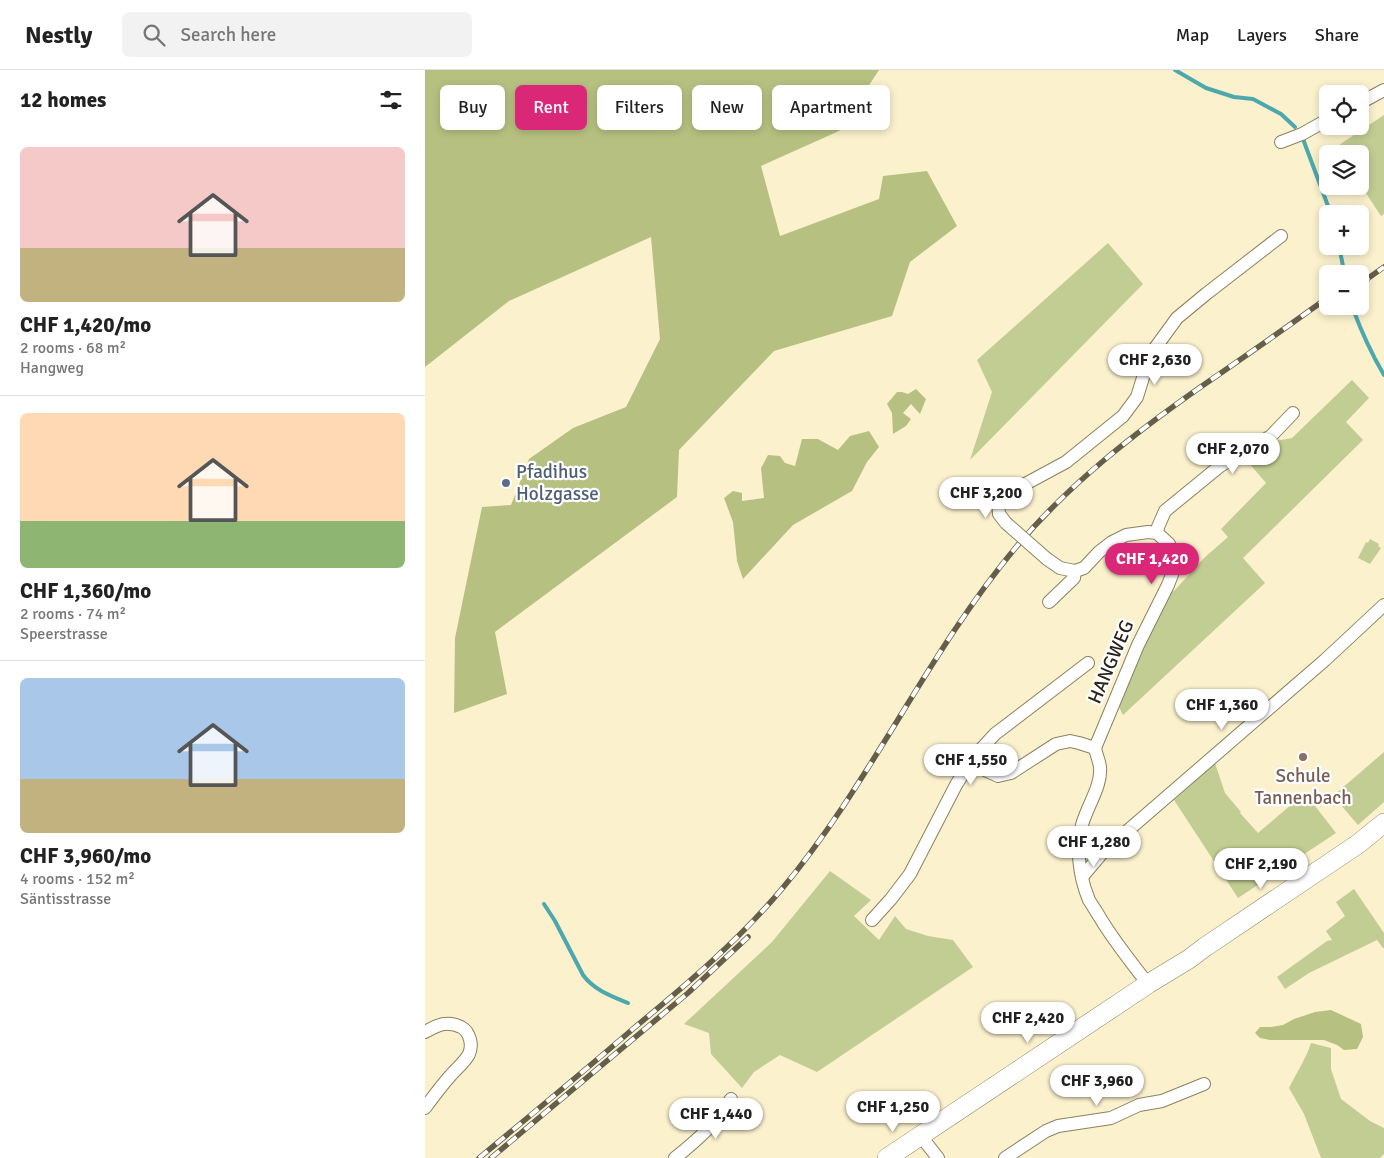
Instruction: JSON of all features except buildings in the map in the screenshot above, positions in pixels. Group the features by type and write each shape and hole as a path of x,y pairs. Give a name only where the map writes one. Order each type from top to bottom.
{"main road":[{"path":"887,1158 1148,984 1189,959 1205,946 1351,849 1384,823"}],"street":[{"path":"1369,98 1384,90"},
{"path":"1281,142 1302,134 1319,124"},
{"path":"1281,236 1205,294 1177,318 1150,355 1137,398 1123,416 1066,462 1005,495 998,503 999,514 1006,523 1060,568 1075,571 1085,568 1099,552 1112,542 1126,535 1147,532 1157,533 1165,511 1220,466 1271,436 1293,413"},
{"name":"HANGWEG","path":"1095,748 1138,645 1173,572 1174,557 1169,544 1157,533"},
{"path":"1049,602 1074,578 1075,571"},
{"path":"1082,877 1103,852 1325,660 1384,605"},
{"path":"872,920 910,874 956,785 972,759 995,734 1088,663"},
{"path":"972,759 985,770 998,776 1011,773 1056,744 1070,741 1095,748 1100,767 1098,783 1080,835 1079,864 1089,900 1115,942 1148,984"},
{"path":"425,1032 441,1024 455,1024 465,1029 471,1044 470,1052 466,1058 425,1108"},
{"path":"1005,1158 1046,1131 1058,1126 1111,1118 1139,1105 1162,1101 1204,1084"},
{"path":"675,1158 708,1129 724,1111 731,1099"},
{"path":"920,1135 937,1158"}],"green space":[{"path":"425,70 879,70 869,85 772,85 772,130 840,130 761,166 780,236 879,199 883,176 927,171 957,226 910,262 892,316 774,351 679,450 677,497 495,632 507,694 454,713 455,638 482,507 511,505 529,459 573,428 626,407 660,339 651,237 509,301 425,367"},
{"path":"1384,115 1384,214 1381,216 1367,195 1369,195 1369,145 1339,145 1354,135 1369,135 1369,125"},
{"path":"1108,243 1143,284 970,460 992,392 977,360"},
{"path":"1352,380 1369,398 1346,422 1363,440 1243,558 1265,583 1123,715 1118,705 1140,651 1170,592 1174,591 1204,558 1228,537 1221,529 1266,483 1248,462 1275,441 1292,438"},
{"path":"916,389 926,399 920,414 911,404 903,413 911,419 906,426 893,434 892,413 887,404 897,392 908,394"},
{"path":"869,431 879,447 867,462 852,491 793,525 743,579 737,561 733,522 724,498 733,491 742,493 742,501 764,498 761,468 768,455 780,456 785,463 795,466 802,439 818,439 838,450 850,436"},
{"path":"1370,539 1379,544 1378,546 1381,548 1370,564 1358,558 1366,542 1368,543"},
{"path":"1384,752 1384,802 1358,825 1333,796"},
{"path":"1215,763 1225,793 1258,833 1305,793 1336,833 1238,898 1174,800"},
{"path":"830,871 871,900 854,916 879,940 895,916 906,929 928,936 953,940 973,967 817,1072 780,1055 754,1072 742,1088 711,1054 709,1033 684,1024 772,942"},
{"path":"1354,889 1384,933 1384,948 1377,940 1309,973 1285,989 1277,977 1327,941 1332,940 1326,931 1345,916 1336,902"},
{"path":"1331,1010 1361,1024 1363,1037 1357,1049 1344,1050 1324,1040 1270,1040 1260,1038 1255,1033 1260,1027 1283,1025 1315,1012"},
{"path":"1311,1043 1331,1048 1331,1069 1341,1099 1370,1121 1384,1128 1384,1154 1380,1158 1321,1158 1304,1114 1289,1088"}],"waterway":[{"path":"1175,70 1206,88 1234,97 1253,99 1281,114 1295,127"},
{"path":"1303,139 1328,205"},
{"path":"1341,255 1343,265"},
{"path":"1355,315 1367,343 1384,375"},
{"path":"544,904 587,980 603,992 628,1003"}],"railway":[{"path":"1369,278 1384,267"},
{"path":"479,1158 692,979 729,945 781,890 843,806 955,630 985,587 1037,523 1081,480 1152,422 1319,304"},
{"path":"491,1158 688,993 748,937"}],"place":[{"name":"Pfadihus Holzgasse","path":"506,483"},
{"name":"Schule Tannenbach","path":"1303,757"}]}
